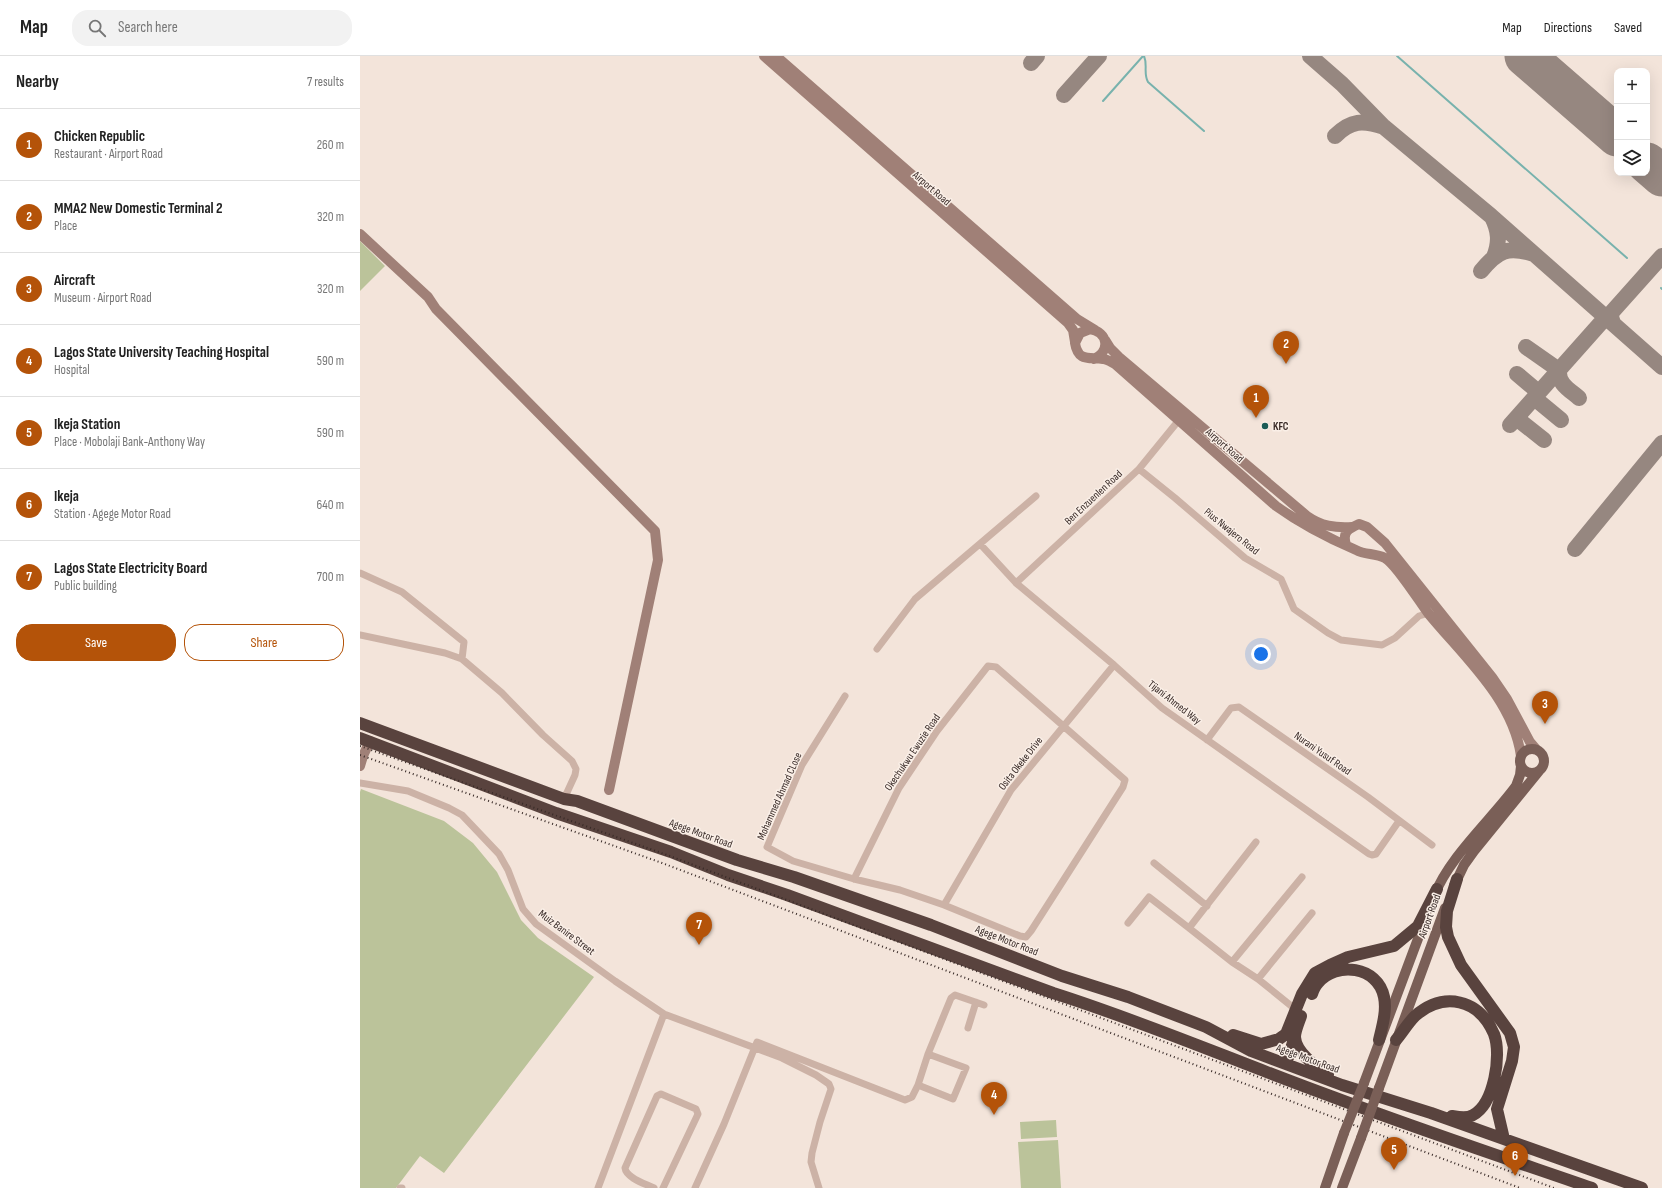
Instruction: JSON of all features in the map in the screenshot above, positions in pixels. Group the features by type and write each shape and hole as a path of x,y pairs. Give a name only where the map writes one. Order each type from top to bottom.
{"highway":[{"name":"Agege Motor Road","path":"360,723 564,799 577,801 736,860 794,877 931,925 1062,976 1128,997 1206,1027 1251,1051 1342,1085 1431,1113 1642,1188"},
{"path":"365,740 556,813 614,832 1053,993 1186,1039 1334,1098 1592,1188"},
{"path":"787,895 794,877"},
{"path":"1457,879 1447,911 1446,927 1448,937 1461,965 1502,1019 1510,1033 1514,1047 1512,1061 1497,1109 1504,1139"},
{"path":"1281,1062 1290,1035 1295,1009 1315,973 1330,964 1348,957 1394,946 1407,937 1418,926 1437,889"},
{"path":"1206,1027 1261,1044 1290,1035 1318,982 1333,973 1349,969 1366,972 1377,982 1384,996 1384,1012 1379,1040"},
{"path":"1396,1040 1414,1017 1431,1004 1445,1001 1461,1002 1473,1007 1486,1020 1494,1035 1497,1053 1495,1072 1491,1090 1483,1107 1472,1116 1466,1117 1431,1113"},
{"path":"1290,1035 1313,1064 1342,1085"}],"main road":[{"name":"Airport Road","path":"764,56 1068,323 1073,330 1075,343"},
{"name":"Airport Road","path":"776,56 1076,320 1095,330"},
{"path":"360,234 428,297 436,309 655,532 658,560 609,790"},
{"path":"1090,329 1095,330 1103,336 1105,340 1104,350 1102,354 1094,359 1083,357 1078,354 1075,343 1080,333 1090,329"},
{"name":"Airport Road","path":"1105,340 1110,348 1119,357 1307,516 1318,523 1330,527 1352,527"},
{"name":"Airport Road","path":"1094,359 1104,359 1115,364 1276,506 1306,526 1332,540 1346,545"},
{"path":"1376,534 1377,544 1375,548 1368,553 1356,551 1346,545 1344,538 1345,534 1352,527 1359,524 1367,527 1376,534 1390,549 1492,677 1507,699 1530,742 1543,755 1543,767 1538,771 1528,773 1521,761 1524,751 1528,749 1536,749"},
{"name":"Airport Road","path":"1325,1188 1344,1133 1437,889 1462,851 1516,786 1520,775 1521,761 1517,737 1502,705 1484,679 1428,613 1390,563 1379,556 1368,553"},
{"path":"360,766 365,740"},
{"name":"Airport Road","path":"1342,1188 1457,879 1474,851 1538,771"}],"street":[{"name":"Ben Enzuenlen Road","path":"1016,583 1139,469 1179,420"},
{"name":"Pius Nwajero Road","path":"1139,469 1245,558 1281,580 1294,609 1328,633 1341,640 1382,645 1395,638 1419,616 1428,613"},
{"path":"876,649 914,599 981,545 1036,496"},
{"name":"Tijani Ahmed Way","path":"981,545 1016,583 1114,665 1162,708 1372,855 1376,854 1399,820"},
{"path":"360,573 402,592 464,642 462,659"},
{"path":"360,636 445,652 462,659 502,693 543,735 572,761 576,769 575,775 564,799"},
{"name":"Osita Okeke Drive","path":"944,905 1011,790 1114,665"},
{"name":"Okechukwu Ewuzie Road","path":"854,879 899,788 938,731 988,666 996,667 1063,726"},
{"name":"Mohammed Ahmad CLose","path":"845,696 802,765 766,848 793,861 854,879"},
{"name":"Nurani Yusuf Road","path":"1207,740 1231,708 1239,708 1399,820 1432,845"},
{"path":"854,879 900,890 944,905 1020,936 1026,936 1031,931 1123,787 1125,780 1063,726"},
{"name":"Muiz Banire Street","path":"360,783 408,792 449,808 462,815 499,854 508,870 523,909 536,924 664,1014 796,1065 824,1079 829,1084 831,1089 820,1122 811,1162 819,1188"},
{"path":"1189,928 1256,842"},
{"path":"1154,863 1206,906"},
{"path":"1232,962 1302,877"},
{"path":"1128,923 1149,897 1232,962 1258,979 1295,1009"},
{"path":"1258,979 1312,913"},
{"path":"696,1188 757,1042 905,1100 912,1097 918,1085 928,1054 951,998 956,995 984,1005"},
{"path":"968,1028 976,1002"},
{"path":"598,1188 664,1014"},
{"path":"918,1085 953,1099 966,1068 928,1054"},
{"path":"654,1188 628,1175 625,1168 657,1096 661,1094 696,1109 698,1114 662,1188"}],"green space":[{"path":"360,241 385,266 360,291"},
{"path":"361,789 444,821 473,843 497,872 521,920 538,938 594,977 444,1173 420,1156 396,1188 360,1188"},
{"path":"1056,1120 1057,1137 1021,1139 1020,1122"},
{"path":"1058,1140 1061,1188 1021,1188 1018,1142"}],"waterway":[{"path":"1103,101 1143,56"},
{"path":"1144,56 1148,82 1204,131"},
{"path":"1397,56 1627,258"}],"taxiway":[{"path":"1031,63 1037,56"},
{"path":"1064,95 1099,56"},
{"path":"1310,56 1342,84 1384,127 1491,216 1662,367"},
{"path":"1335,136 1352,124 1370,123 1384,127"},
{"path":"1492,217 1498,237 1494,257"},
{"path":"1481,271 1498,254 1510,250 1534,254"},
{"path":"1613,323 1611,317 1612,312 1662,256"},
{"path":"1510,425 1606,317"},
{"path":"1526,347 1556,368 1560,369"},
{"path":"1559,371 1560,380 1579,398"},
{"path":"1517,374 1536,390 1541,390"},
{"path":"1537,395 1538,401 1561,420"},
{"path":"1519,415 1520,421 1544,440"},
{"path":"1575,549 1662,443"}],"runway":[{"path":"1525,56 1614,133"},
{"path":"1650,166 1662,176"}],"railway":[{"path":"360,746 667,855 1554,1188"},
{"path":"360,755 662,863 1520,1188"}],"place":[{"name":"MMA2 New Domestic Terminal 2","path":"1286,364"},
{"name":"Chicken Republic","path":"1256,418"},
{"name":"KFC","path":"1265,426"},
{"name":"Aircraft","path":"1545,724"},
{"name":"Lagos State Electricity Board","path":"699,945"},
{"name":"Lagos State University Teaching Hospital","path":"994,1115"},
{"name":"Ikeja Station","path":"1394,1170"},
{"name":"Ikeja","path":"1515,1176"}]}
